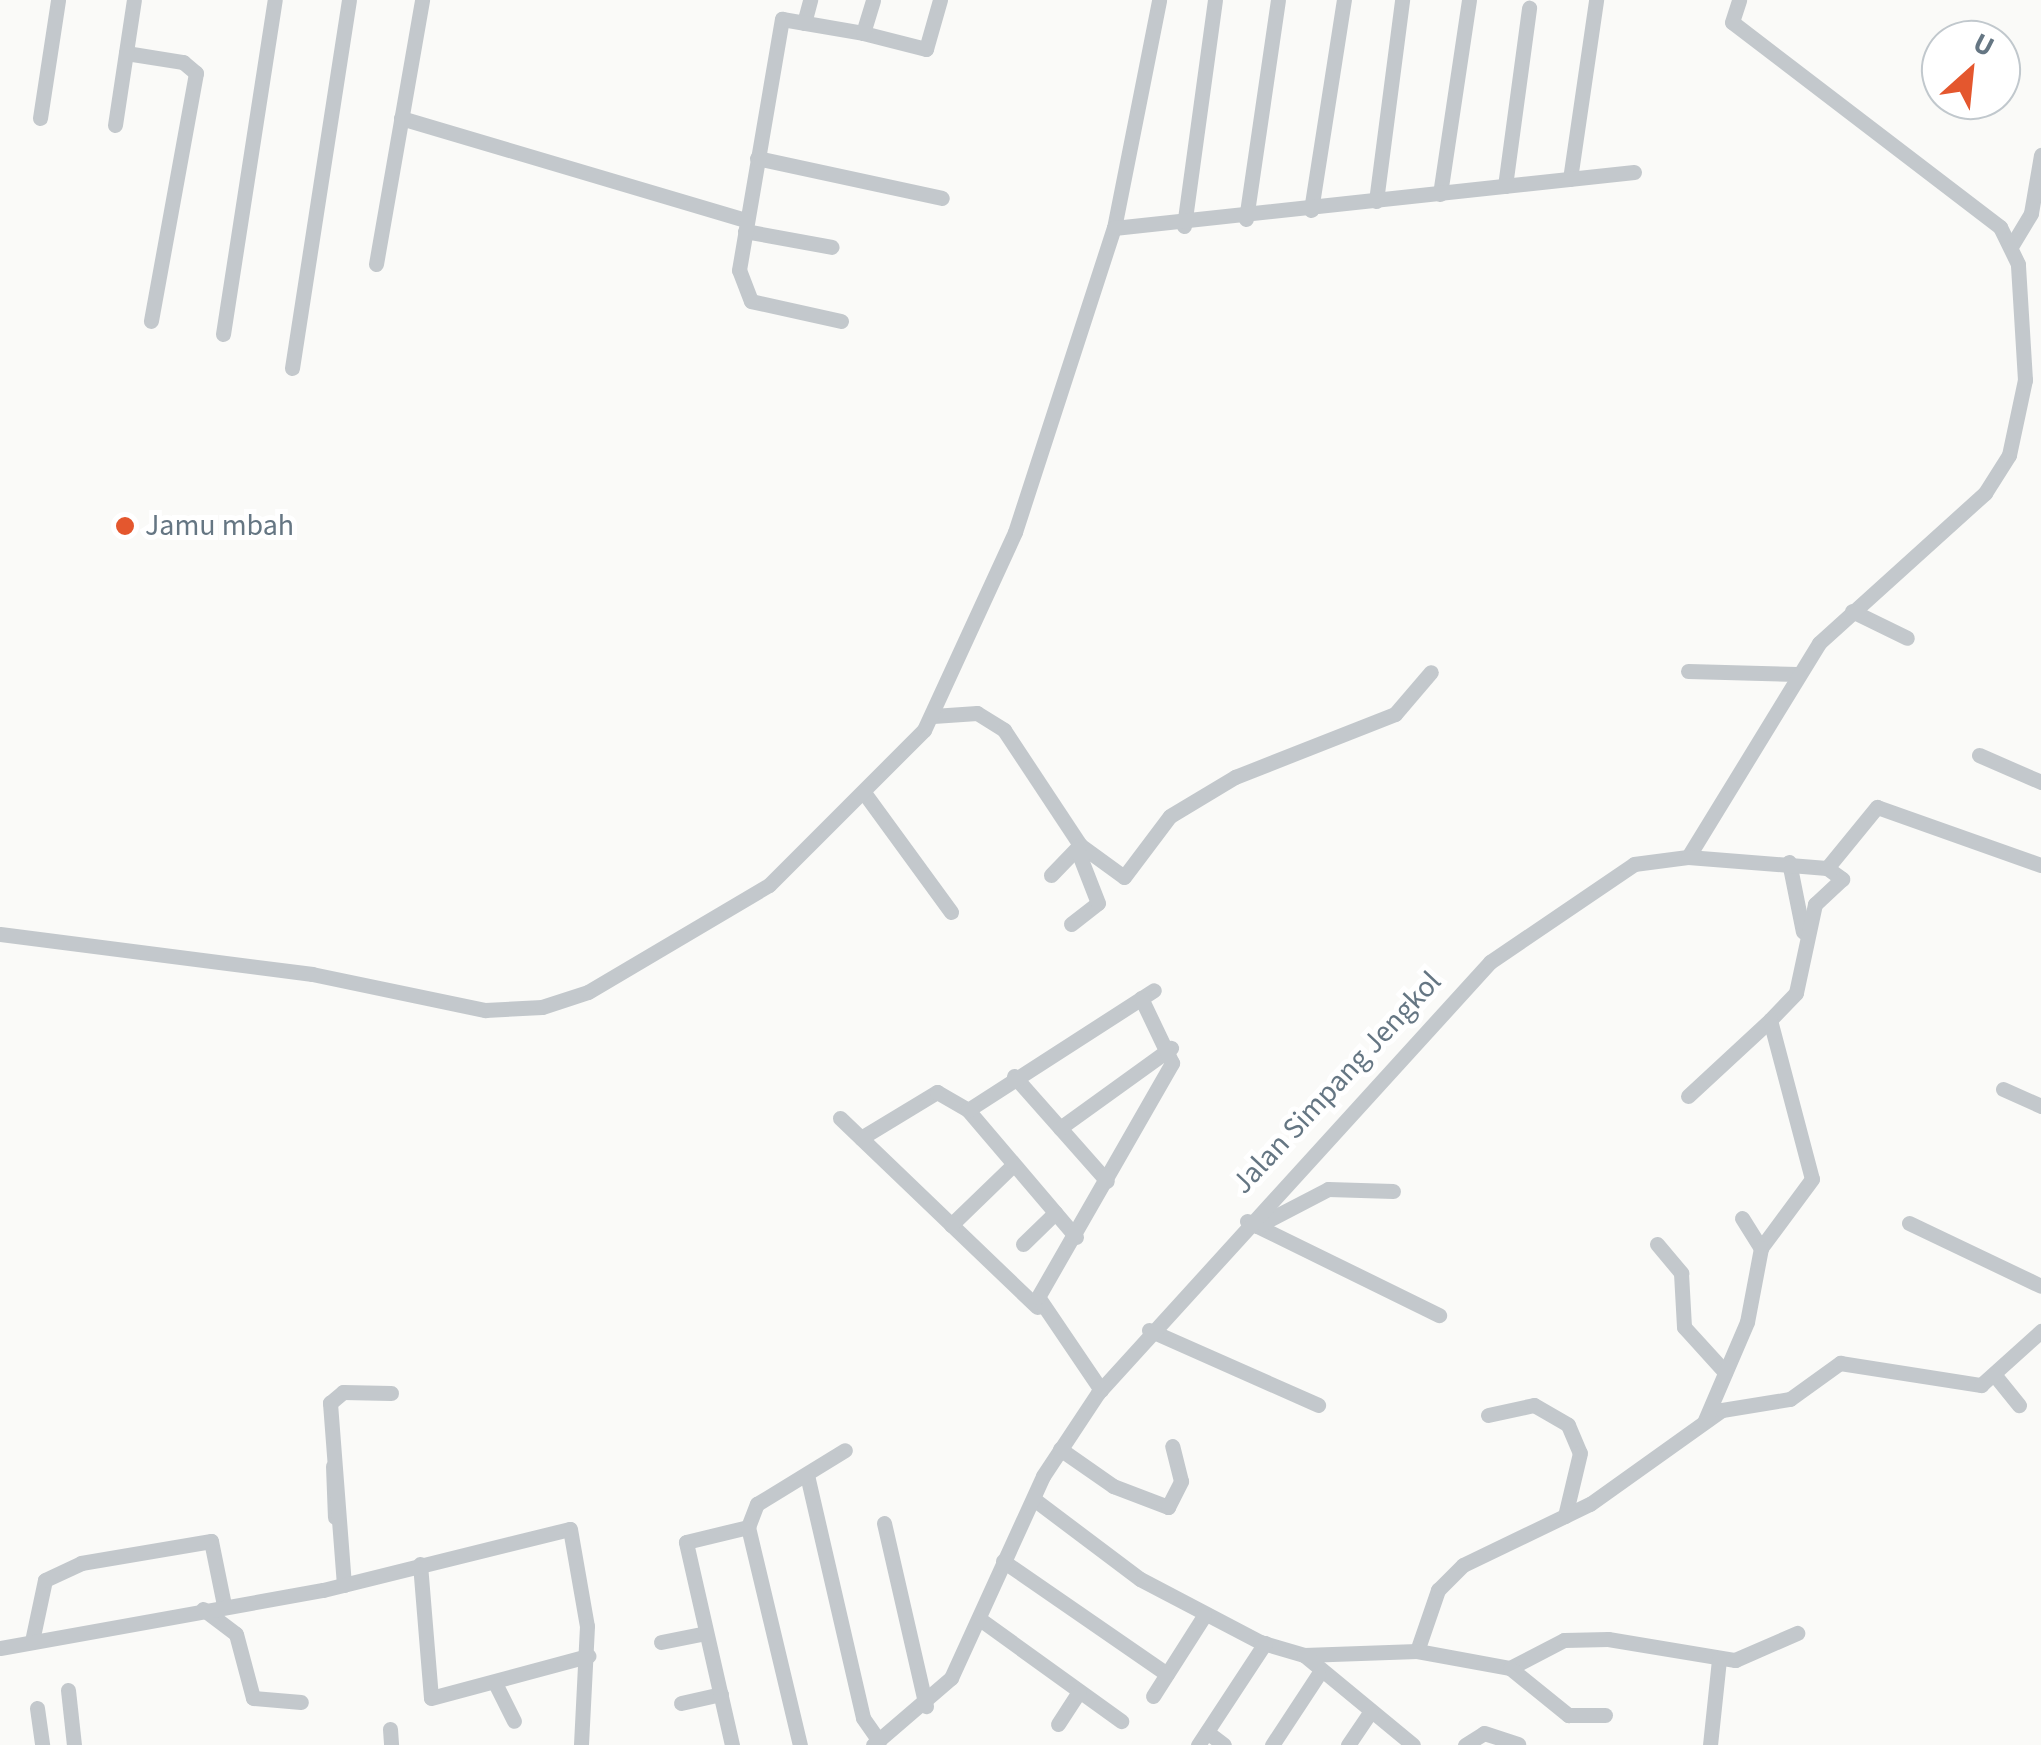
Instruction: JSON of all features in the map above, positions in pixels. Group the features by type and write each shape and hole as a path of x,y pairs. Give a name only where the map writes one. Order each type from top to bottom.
{"street":[{"path":"40,118 58,0"},
{"path":"116,125 134,0"},
{"path":"223,334 275,0"},
{"path":"292,368 349,0"},
{"path":"376,264 422,0"},
{"path":"804,23 810,0"},
{"path":"863,33 873,0"},
{"path":"841,321 746,298 738,282 782,19 926,48 940,0"},
{"path":"0,934 312,974 485,1010 542,1008 620,977 722,919 865,794 932,716 1015,532 1114,228 1159,0"},
{"path":"1184,226 1215,0"},
{"path":"1246,219 1278,0"},
{"path":"1312,210 1344,0"},
{"path":"1376,201 1402,0"},
{"path":"1440,194 1469,0"},
{"path":"1570,179 1596,0"},
{"path":"1739,0 1732,22 2012,245"},
{"path":"1505,186 1529,8"},
{"path":"126,53 183,62 196,73 151,321"},
{"path":"401,118 746,226 832,247"},
{"path":"1688,857 1797,674 1852,612 1965,517 2009,454 2025,380 2012,245 2031,214 2041,154"},
{"path":"758,158 942,198"},
{"path":"1114,228 1184,226 1634,172"},
{"path":"1852,612 1907,638"},
{"path":"1688,671 1797,674"},
{"path":"1078,847 1127,876 1170,816 1235,777 1395,714 1431,672"},
{"path":"932,716 977,714 1004,730 1078,847 1098,903 1071,924"},
{"path":"1978,755 2041,782"},
{"path":"865,794 951,912"},
{"path":"1803,932 1842,878 1827,868 1878,807 2041,865"},
{"path":"1051,874 1078,847"},
{"name":"Jalan Simpang Jengkol","path":"876,1743 926,1706 981,1620 1003,1561 1060,1449 1148,1330 1252,1224 1490,962 1616,872 1688,857 1827,868"},
{"path":"1688,1096 1796,993 1803,932 1789,862"},
{"path":"968,1110 1014,1076 1148,994 1171,1048 1167,1073 1038,1306"},
{"path":"1706,1420 1753,1302 1761,1248 1808,1191 1813,1168 1770,1020"},
{"path":"1060,1128 1171,1048"},
{"path":"1014,1076 1107,1181"},
{"path":"2003,1090 2041,1106"},
{"path":"860,1138 937,1092 968,1110 1076,1237"},
{"path":"840,1118 1038,1306 1101,1390"},
{"path":"952,1225 1012,1166"},
{"path":"1252,1224 1328,1189 1393,1190"},
{"path":"1023,1244 1055,1213"},
{"path":"1742,1218 1761,1248"},
{"path":"1908,1223 2041,1286"},
{"path":"1252,1224 1438,1315"},
{"path":"1657,1244 1682,1273 1684,1326 1726,1372"},
{"path":"1148,1330 1318,1404"},
{"path":"1416,1651 1451,1575 1565,1516 1706,1420 1738,1403 1790,1399 1840,1363 1954,1385 1997,1378 2041,1331"},
{"path":"1997,1378 2019,1404"},
{"path":"344,1585 334,1462 335,1394 391,1394"},
{"path":"1488,1415 1534,1404 1568,1425 1580,1453 1565,1516"},
{"path":"1060,1449 1112,1486 1168,1507 1181,1481 1172,1446"},
{"path":"800,1745 748,1527 757,1504 845,1450"},
{"path":"807,1475 863,1718 876,1743"},
{"path":"1035,1500 1204,1616 1266,1643 1304,1655 1416,1651 1510,1668 1568,1715 1605,1715"},
{"path":"884,1522 926,1706"},
{"path":"732,1745 686,1542 748,1527"},
{"path":"0,1648 344,1585 570,1529 588,1656 580,1745"},
{"path":"32,1641 44,1580 81,1563 211,1541 224,1605"},
{"path":"1003,1561 1167,1674"},
{"path":"420,1564 427,1694 496,1684 588,1656"},
{"path":"248,1602 236,1634 251,1696 301,1702"},
{"path":"203,1609 236,1634"},
{"path":"1153,1696 1204,1616"},
{"path":"981,1620 1121,1721"},
{"path":"1510,1668 1578,1639 1689,1647 1719,1659 1797,1633"},
{"path":"661,1642 706,1634"},
{"path":"1224,1745 1202,1738 1266,1643"},
{"path":"1304,1655 1318,1675 1370,1712 1403,1743"},
{"path":"1710,1745 1719,1659"},
{"path":"1272,1745 1318,1675"},
{"path":"496,1684 514,1721"},
{"path":"68,1690 74,1745"},
{"path":"1058,1724 1079,1692"},
{"path":"681,1703 720,1694"},
{"path":"37,1708 42,1745"},
{"path":"1348,1745 1370,1712"},
{"path":"1466,1745 1484,1733 1518,1744"}],"place":[{"name":"Jamu mbah","path":"125,526"}]}
